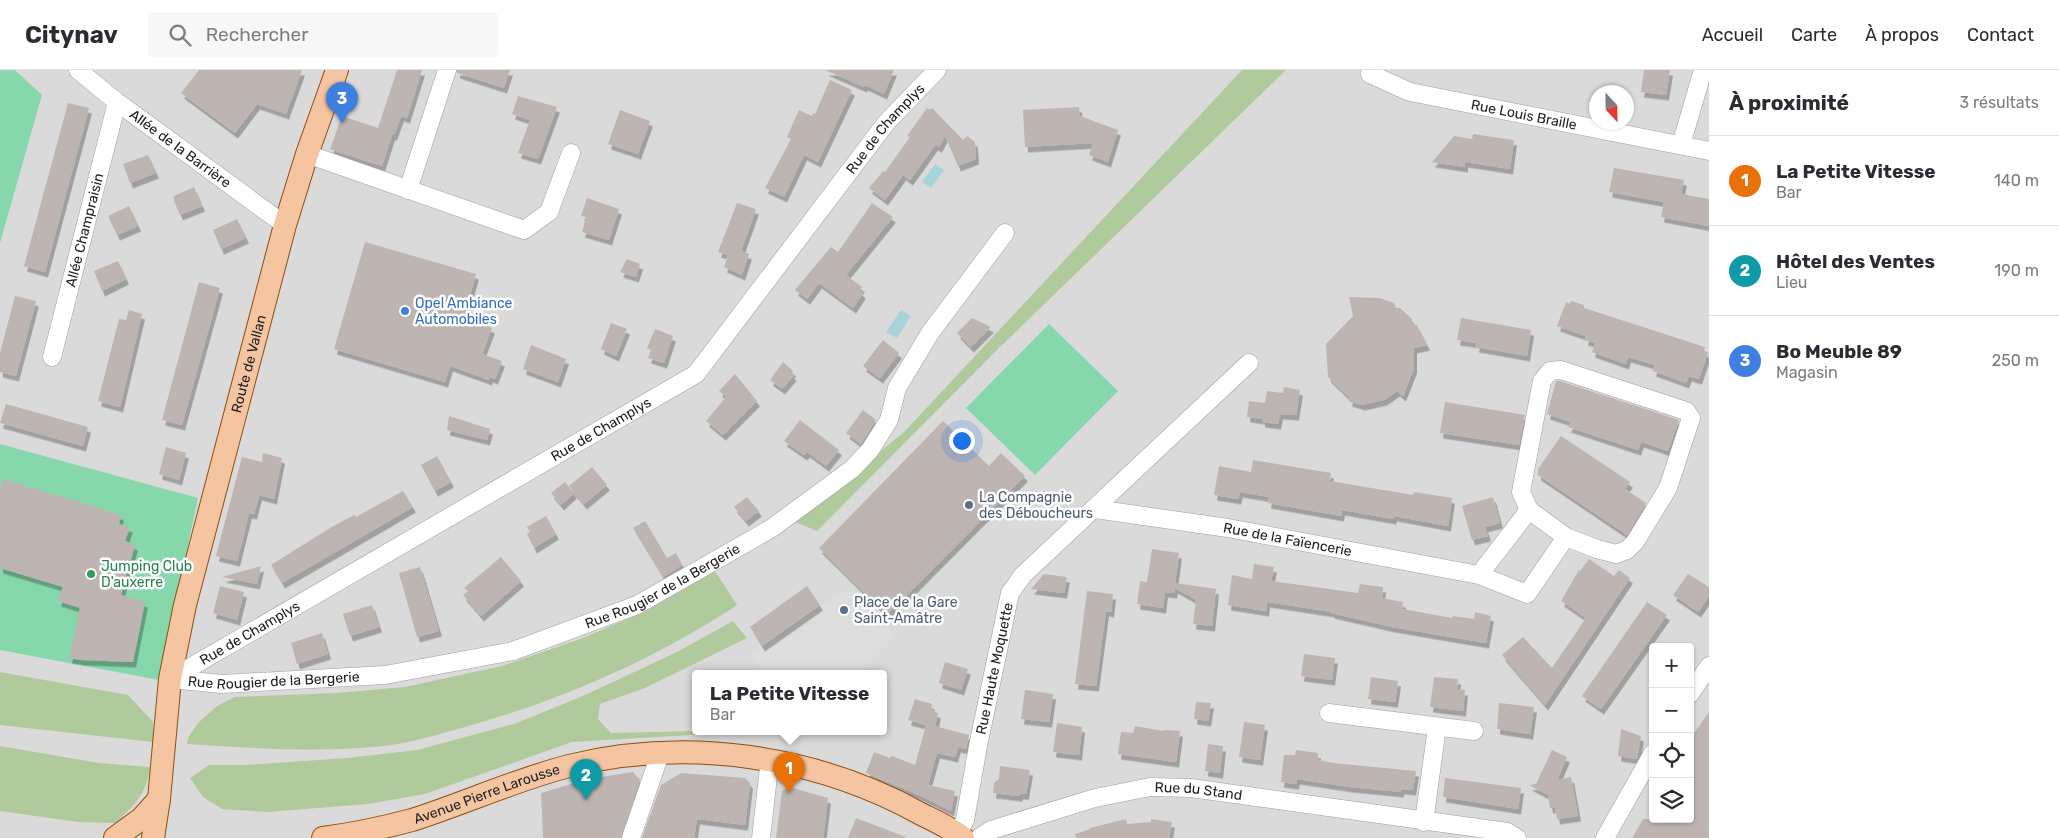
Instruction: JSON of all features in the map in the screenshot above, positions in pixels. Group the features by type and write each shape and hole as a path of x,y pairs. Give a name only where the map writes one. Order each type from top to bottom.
{"main road":[{"name":"Route de Vallan","path":"153,838 159,799 171,670 209,508 285,225 307,154 337,70"},
{"name":"Avenue Pierre Larousse","path":"323,838 378,829 568,767 632,755 660,754 725,754 770,759 796,765 889,796 967,837"},
{"path":"115,838 141,819 159,799"}],"street":[{"name":"Allée de la Barrière","path":"78,70 117,102 285,225"},
{"path":"408,190 447,70"},
{"name":"Rue de Champlys","path":"171,670 696,374 886,123 937,70"},
{"path":"1681,145 1703,70"},
{"name":"Rue Louis Braille","path":"1370,74 1410,92 1709,151"},
{"name":"Allée Champraisin","path":"52,357 117,102"},
{"path":"307,154 524,230 549,212 571,152"},
{"name":"Rue Rougier de la Bergerie","path":"171,670 222,684 385,675 513,651 636,605 772,528 852,469 870,450 889,420 897,388 930,332 1005,232"},
{"name":"Rue Haute Moquette","path":"967,837 965,820 978,746 1010,593 1023,575 1249,363"},
{"path":"1561,370 1686,411 1691,418 1668,488 1635,542 1627,550 1616,554 1566,537 1529,510 1521,492 1542,381 1550,371 1561,370"},
{"name":"Rue de la Faïencerie","path":"1095,509 1228,528 1479,574 1527,594 1566,537"},
{"path":"1479,574 1529,510"},
{"path":"1694,688 1709,666"},
{"path":"1329,713 1474,731"},
{"path":"1424,822 1437,727"},
{"path":"631,838 660,754"},
{"path":"760,838 770,759"},
{"path":"1605,838 1649,760"},
{"name":"Rue du Stand","path":"967,837 1095,798 1150,787 1191,788 1424,822 1507,832 1517,838"}],"shaded area":[{"path":"0,70 1709,70 1709,838 0,838"},
{"name":"Place de la Gare Saint-Amâtre","path":"850,587 894,634 887,646 863,670 755,670 760,667 752,655"}],"green space":[{"path":"15,70 42,95 0,243 0,71"},
{"path":"1242,70 1286,70 998,349 817,531 795,522 904,432"},
{"path":"1049,324 1118,391 1035,475 966,408"},
{"name":"Jumping Club D'auxerre","path":"0,444 198,498 159,680 0,650"},
{"path":"715,571 737,605 640,661 571,691 501,716 425,738 384,746 310,749 187,744 188,738 198,723 217,706 235,697 337,693 405,687 502,666 583,638 646,611"},
{"path":"733,621 747,638 645,688 600,704 598,719 611,733 692,731 692,735 572,742 425,794 368,804 267,812 222,809 203,797 190,778 209,765 245,765 348,758 417,750 514,724 583,696 677,652"},
{"path":"0,672 128,695 153,722 153,742 0,725"},
{"path":"0,746 99,763 150,767 143,792 116,823 78,822 0,811"}],"water":[{"path":"935,164 944,170 931,188 922,182"},
{"path":"901,310 911,316 897,338 886,332"}],"building":[{"path":"199,70 302,70 286,114 257,104 235,133 181,93"},
{"path":"397,70 422,70 407,118 401,116 394,135 392,135 382,166 330,149 342,116 378,128"},
{"path":"457,70 510,70 504,88 457,73"},
{"path":"825,70 894,70 884,94"},
{"path":"1644,70 1670,70 1666,95 1641,92"},
{"path":"830,80 852,90 818,162 804,155 784,197 765,188 791,139 787,137 799,110 812,116 813,113 815,114"},
{"path":"518,96 557,107 538,159 518,153 530,120 512,114"},
{"path":"68,103 89,108 45,272 24,266"},
{"path":"1079,107 1080,116 1118,130 1108,162 1089,155 1093,143 1025,147 1023,110"},
{"path":"927,108 930,110 932,108 963,140 967,136 975,142 976,159 958,166 945,136 939,147 935,145 910,180 903,175 885,200 869,188 883,171 885,172 910,137 907,136"},
{"path":"620,110 650,121 638,154 608,144"},
{"path":"1473,134 1514,140 1510,169 1465,162 1465,167 1432,162 1454,136 1472,139"},
{"path":"148,155 156,173 130,183 123,164"},
{"path":"1614,168 1684,180 1681,194 1709,199 1709,226 1661,217 1664,202 1609,192"},
{"path":"194,187 202,206 180,215 174,201 174,196"},
{"path":"587,198 619,209 609,240 582,232 586,217 581,216"},
{"path":"737,203 756,209 741,251 749,254 742,275 724,267 728,255 718,252"},
{"path":"872,203 893,217 846,275 862,287 859,290 863,293 853,308 819,283 807,299 795,290 831,247 838,252"},
{"path":"129,206 138,226 117,235 108,216"},
{"path":"237,219 246,238 221,249 213,230"},
{"name":"Opel Ambiance Automobiles","path":"365,242 476,274 464,316 492,328 482,354 502,361 495,379 490,377 489,380 450,366 445,382 334,349"},
{"path":"627,259 640,264 636,277 620,272"},
{"path":"118,261 126,279 102,291 94,271"},
{"path":"199,282 220,288 182,425 162,420"},
{"path":"15,296 36,301 16,376 0,372 0,353"},
{"path":"1349,297 1379,298 1394,303 1396,308 1400,308 1412,319 1412,324 1417,325 1427,345 1414,348 1414,368 1403,396 1397,391 1384,400 1362,405 1349,401 1350,398 1328,377 1326,344 1353,316"},
{"path":"1571,301 1584,305 1584,308 1705,347 1704,351 1708,352 1699,379 1689,376 1686,383 1653,371 1655,365 1628,357 1626,364 1592,352 1595,343 1585,340 1586,336 1557,326 1566,302 1570,304"},
{"path":"129,310 142,314 120,407 98,401 119,319 126,320"},
{"path":"972,318 991,327 971,347 957,333"},
{"path":"1461,318 1531,330 1527,356 1476,347 1477,343 1457,340"},
{"path":"611,323 627,329 616,356 601,349"},
{"path":"655,329 673,336 664,363 648,358 651,350 647,348"},
{"path":"883,340 899,353 880,378 863,366"},
{"path":"531,345 566,359 558,382 523,369"},
{"path":"783,362 793,371 791,374 794,375 782,389 770,380"},
{"path":"735,374 757,401 723,435 706,421 726,397 719,391"},
{"path":"1556,381 1679,420 1668,451 1641,442 1638,450 1568,427 1571,422 1547,414"},
{"path":"1284,387 1300,390 1296,415 1280,414 1278,424 1262,422 1262,419 1247,417 1249,401 1265,403 1267,391 1283,393"},
{"path":"1445,402 1525,415 1519,445 1440,433"},
{"path":"6,404 88,427 83,446 0,423"},
{"path":"863,410 876,420 861,444 846,433"},
{"path":"449,416 490,429 487,440 447,430"},
{"path":"800,420 839,450 826,466 807,452 804,455 784,441"},
{"path":"943,421 989,466 1001,453 1025,476 887,615 819,548"},
{"path":"1561,436 1630,482 1625,489 1646,503 1627,535 1538,475 1538,469"},
{"path":"166,447 186,453 179,480 159,474"},
{"path":"263,453 282,458 274,499 259,495 254,514 249,513 237,561 216,556 242,457 262,462"},
{"path":"437,456 451,482 435,491 421,465"},
{"path":"1253,460 1331,473 1330,481 1413,495 1414,492 1452,498 1448,526 1394,516 1393,519 1342,510 1341,516 1268,503 1269,497 1240,492 1238,499 1214,495 1219,466 1251,472"},
{"path":"592,467 607,485 584,504 569,486"},
{"path":"3,479 121,515 119,524 130,527 125,541 135,545 121,595 145,602 133,662 69,658 80,608 58,601 63,587 0,568 0,490"},
{"path":"565,482 574,493 561,505 551,493"},
{"path":"403,491 413,507 282,583 271,565 330,528 354,515 356,517"},
{"path":"747,497 759,511 746,521 734,507"},
{"path":"1493,497 1500,523 1485,527 1488,536 1472,540 1462,506"},
{"path":"546,516 556,534 534,548 527,534 530,532 527,527"},
{"path":"645,521 667,558 676,553 682,565 663,577 633,528"},
{"path":"1152,549 1179,553 1175,583 1216,589 1212,626 1193,624 1196,600 1175,588 1174,593 1165,592 1163,608 1137,604 1140,581 1147,582"},
{"path":"501,557 521,581 481,616 463,595 468,591 464,588"},
{"path":"1589,559 1614,576 1619,570 1630,578 1545,705 1502,655 1523,637 1552,668 1586,618 1561,601 1579,570"},
{"path":"1254,564 1274,567 1271,581 1358,593 1360,584 1383,587 1382,598 1403,602 1402,609 1452,618 1453,616 1474,619 1475,612 1491,616 1486,643 1392,627 1332,612 1267,602 1266,611 1228,605 1232,575 1252,579"},
{"path":"261,566 257,584 222,577"},
{"path":"420,567 439,631 417,637 399,573"},
{"path":"1044,574 1067,577 1064,593 1031,589"},
{"path":"1688,574 1709,587 1709,596 1698,612 1673,595"},
{"path":"220,586 244,592 237,620 213,613"},
{"path":"807,586 820,605 762,646 750,627"},
{"path":"1087,591 1113,594 1111,612 1106,611 1096,686 1075,684"},
{"path":"1647,602 1667,615 1601,709 1582,696"},
{"path":"372,605 379,627 350,636 343,614"},
{"path":"322,633 328,654 297,664 291,643"},
{"path":"1304,654 1335,658 1332,680 1301,676"},
{"path":"945,662 968,669 961,690 939,683"},
{"path":"1371,677 1398,681 1395,702 1368,699"},
{"path":"1434,677 1458,679 1457,689 1465,690 1463,711 1430,707"},
{"path":"1025,690 1053,694 1049,722 1021,719"},
{"path":"915,699 932,704 931,710 938,713 935,726 969,735 966,749 958,747 955,757 937,753 928,785 955,791 951,811 866,773 874,752 890,758 892,756 915,765 926,725 908,720"},
{"path":"1196,702 1211,703 1208,721 1194,719"},
{"path":"1499,703 1534,707 1530,734 1497,729"},
{"path":"1709,712 1709,838 1632,838 1643,819 1649,819 1649,823 1694,823 1694,733"},
{"path":"1244,722 1265,725 1260,760 1239,757"},
{"path":"1057,723 1082,727 1079,755 1053,752"},
{"path":"1135,726 1163,731 1180,731 1176,762 1118,754 1121,732 1133,733"},
{"path":"1621,729 1641,736 1637,759 1618,756"},
{"path":"1208,744 1223,746 1220,773 1205,771"},
{"path":"1296,750 1318,753 1318,760 1333,763 1416,771 1413,790 1401,789 1401,792 1297,779 1296,784 1281,782 1284,755 1295,755"},
{"path":"1552,750 1567,757 1557,780 1571,777 1578,816 1557,819 1555,808 1550,808 1548,795 1529,785 1536,784"},
{"path":"1000,766 1030,770 1026,794 1020,794 1019,796 993,793 994,783 999,779"},
{"path":"633,772 640,780 621,838 543,838 541,793 588,779"},
{"path":"681,773 745,778 750,783 745,825 697,819 694,838 642,838 661,785"},
{"path":"1445,778 1521,788 1518,809 1443,797"},
{"path":"790,787 828,798 823,838 776,838 782,791"},
{"path":"856,818 906,837 848,838"},
{"path":"1126,819 1127,824 1151,822 1151,819 1172,822 1169,838 1076,838 1075,834 1090,828"}],"place":[{"name":"Bo Meuble 89","path":"342,123"},
{"name":"Opel Ambiance Automobiles","path":"405,311"},
{"name":"La Compagnie des Déboucheurs","path":"969,505"},
{"name":"Jumping Club D'auxerre","path":"91,574"},
{"name":"Place de la Gare Saint-Amâtre","path":"844,610"},
{"name":"La Petite Vitesse","path":"789,793"},
{"name":"Hôtel des Ventes","path":"586,800"}]}
